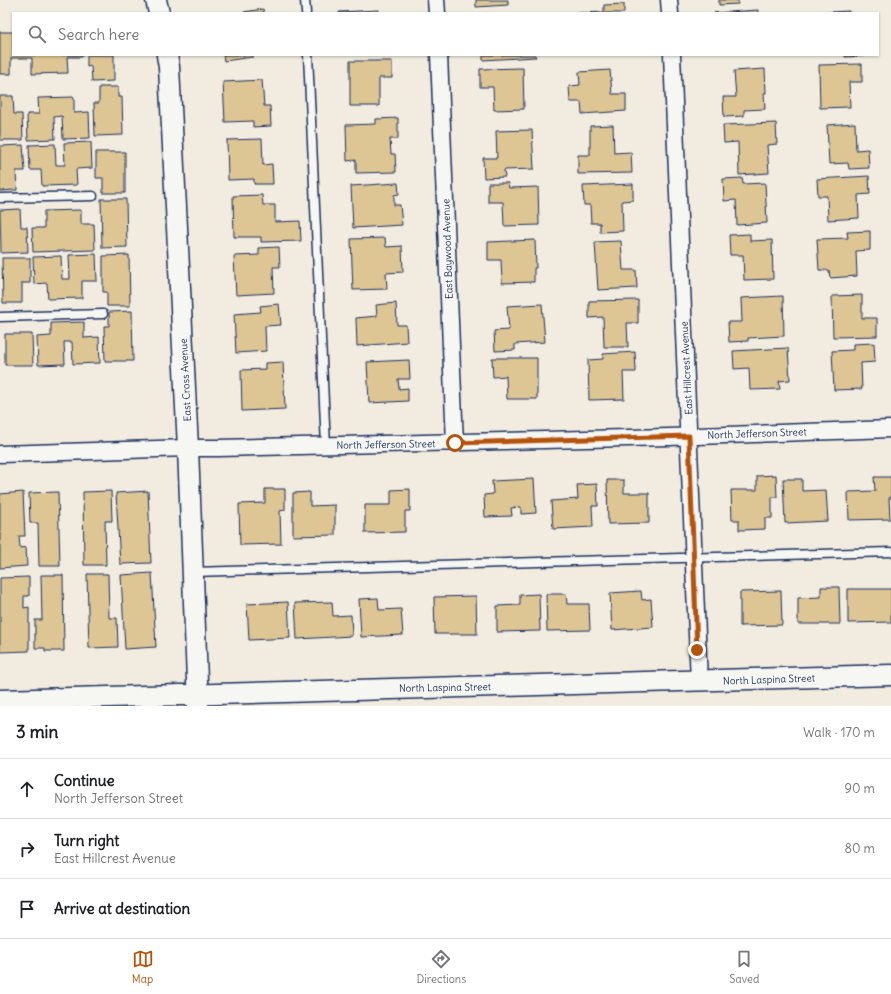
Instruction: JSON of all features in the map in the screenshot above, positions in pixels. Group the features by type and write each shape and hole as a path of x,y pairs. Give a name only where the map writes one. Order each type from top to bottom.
{"street":[{"path":"156,0 159,12"},
{"path":"436,0 437,12"},
{"path":"669,0 670,12"},
{"name":"East Cross Avenue","path":"167,56 169,67 188,448 197,700"},
{"name":"East Baywood Avenue","path":"439,56 455,443"},
{"name":"East Hillcrest Avenue","path":"672,56 699,681"},
{"name":"North Jefferson Street","path":"0,454 188,448 455,443 891,429"},
{"name":"North Laspina Street","path":"0,700 197,700 891,675"}],"lane":[{"path":"305,0 306,12"},
{"path":"308,56 326,446"},
{"path":"0,198 93,196"},
{"path":"0,317 103,314"},
{"path":"193,572 891,552"}],"building":[{"path":"476,0 508,0 508,5 476,7"},
{"path":"719,0 738,0 738,4 719,5"},
{"path":"624,4 624,12 604,12 604,5"},
{"path":"263,9 264,12 244,12"},
{"path":"379,10 379,12 339,12"},
{"path":"758,10 758,12 729,12"},
{"path":"0,32 12,32 12,56 82,56 67,57 68,73 32,74 32,58 11,58 11,74 0,74"},
{"path":"87,56 114,56 114,81 92,82 91,66 87,67"},
{"path":"223,56 253,56 253,57 224,61"},
{"path":"483,56 536,57 483,60"},
{"path":"350,61 392,61 392,78 379,78 379,106 350,106"},
{"path":"862,64 862,82 849,82 850,107 820,108 819,65"},
{"path":"523,68 524,109 494,110 493,87 480,87 480,69"},
{"path":"765,69 765,109 744,110 744,116 724,117 723,97 736,97 734,71"},
{"path":"610,70 612,94 626,94 626,111 582,114 581,102 570,102 569,86 580,85 579,72"},
{"path":"262,80 264,106 270,106 271,126 253,127 253,121 225,122 223,82"},
{"path":"99,87 118,87 118,97 122,97 123,135 95,136 94,103 99,103"},
{"path":"0,96 13,96 14,114 22,114 23,140 0,140"},
{"path":"74,97 74,113 89,112 90,138 63,139 62,116 54,117 55,139 28,140 27,114 39,114 38,98"},
{"path":"398,118 398,139 390,139 391,154 395,154 396,172 356,173 356,160 347,161 346,125 376,124 376,119"},
{"path":"776,123 777,144 767,145 769,173 739,175 738,142 724,143 723,125"},
{"path":"855,123 856,150 868,149 869,168 849,169 848,163 829,164 827,125"},
{"path":"613,125 614,153 631,152 632,173 578,174 578,155 590,155 590,126"},
{"path":"532,130 534,169 504,170 505,177 484,178 483,158 497,158 496,131"},
{"path":"262,139 263,165 272,164 273,184 254,184 254,179 228,180 227,140"},
{"path":"91,142 92,168 76,169 77,185 42,186 41,170 30,170 29,145 55,144 56,165 65,165 64,143"},
{"path":"23,145 25,171 16,171 17,190 0,191 0,146"},
{"path":"96,152 125,152 125,193 103,193 103,178 96,178"},
{"path":"869,176 870,194 858,195 859,218 828,220 827,196 818,196 817,179"},
{"path":"742,178 743,184 765,183 767,223 737,225 736,200 724,201 723,179"},
{"path":"398,183 399,194 394,195 394,205 400,205 402,225 353,228 351,186"},
{"path":"488,183 508,183 509,188 538,187 539,225 504,226 503,202 488,202"},
{"path":"633,184 633,200 622,201 623,231 600,232 600,223 591,223 590,205 584,205 583,186"},
{"path":"262,195 263,205 275,205 275,222 300,221 301,241 261,242 261,237 234,237 233,196"},
{"path":"101,199 126,199 127,247 102,248"},
{"path":"20,209 21,227 27,227 28,252 1,253 0,210"},
{"path":"81,210 81,224 94,224 95,250 33,252 32,228 44,228 44,211"},
{"path":"870,231 870,250 856,251 857,276 830,278 829,270 819,270 817,239 848,238 847,232"},
{"path":"750,234 750,241 772,240 773,279 744,280 743,255 730,255 729,235"},
{"path":"385,238 386,247 402,246 403,272 386,273 387,289 353,290 351,239"},
{"path":"535,240 536,268 534,268 534,282 502,283 501,260 488,260 488,242"},
{"path":"621,241 623,270 636,270 637,288 598,290 595,242"},
{"path":"279,247 280,267 273,267 274,293 236,295 234,256 259,255 259,248"},
{"path":"96,254 97,281 82,281 82,298 48,299 47,283 34,284 33,257 61,256 62,279 70,279 69,255"},
{"path":"129,255 130,306 107,306 107,292 103,292 103,256"},
{"path":"2,258 30,258 30,283 22,283 22,303 3,303"},
{"path":"862,295 862,318 877,318 877,336 833,337 832,296"},
{"path":"783,296 784,336 748,338 748,341 729,342 728,322 742,322 741,298"},
{"path":"638,300 638,323 627,323 628,347 604,347 603,317 589,318 589,301"},
{"path":"396,303 397,325 406,325 407,342 357,346 356,318 377,316 376,305"},
{"path":"279,304 281,325 265,326 266,351 236,353 234,314 261,312 260,306"},
{"path":"542,304 545,342 515,344 515,350 495,351 494,331 509,330 507,306"},
{"path":"132,311 133,361 105,361 104,326 109,326 109,312"},
{"path":"84,322 84,338 99,337 100,363 73,364 72,342 64,342 65,364 38,365 37,337 51,336 51,323"},
{"path":"5,334 32,334 33,365 5,365"},
{"path":"874,343 875,362 861,363 862,389 834,390 832,351 853,350 853,344"},
{"path":"788,348 790,380 779,381 780,389 750,390 749,368 734,369 733,351"},
{"path":"635,352 636,372 623,372 624,399 589,400 588,360 603,359 603,354"},
{"path":"492,358 537,358 537,399 507,399 506,376 493,377"},
{"path":"409,360 410,379 398,379 399,389 408,388 408,401 369,403 367,362"},
{"path":"283,362 285,409 242,411 241,370 265,369 265,363"},
{"path":"776,475 777,497 772,497 772,518 765,518 765,529 739,530 739,520 732,520 731,490 757,490 757,476"},
{"path":"874,477 891,477 891,498 889,498 890,519 849,520 848,492 875,491"},
{"path":"534,479 536,513 521,514 521,507 511,508 512,516 485,517 484,495 493,494 492,481"},
{"path":"783,479 802,479 802,491 826,490 828,521 785,523"},
{"path":"607,480 624,480 624,493 649,493 649,523 608,524"},
{"path":"597,484 598,506 592,506 593,527 553,529 551,501 578,499 577,485"},
{"path":"265,489 285,489 285,510 280,511 281,544 240,545 239,504 265,503"},
{"path":"410,489 410,511 405,511 405,532 365,533 365,505 391,505 391,490"},
{"path":"111,491 112,521 105,521 106,565 84,565 83,492"},
{"path":"148,491 151,563 120,564 116,493"},
{"path":"23,492 25,536 19,536 20,548 26,547 27,566 0,568 0,494"},
{"path":"58,492 60,566 39,566 38,523 30,523 29,493"},
{"path":"310,492 310,506 335,505 335,535 293,536 293,493"},
{"path":"152,573 156,647 125,649 121,575"},
{"path":"87,574 108,574 109,618 117,618 118,647 89,648"},
{"path":"41,575 63,575 64,651 45,651 45,648 35,648 35,620 42,620"},
{"path":"29,577 29,596 24,596 24,608 29,607 29,651 0,652 0,578"},
{"path":"821,587 839,587 840,624 798,624 798,598 821,597"},
{"path":"848,589 891,589 891,622 848,623"},
{"path":"641,591 642,600 651,599 653,627 612,630 610,593"},
{"path":"781,591 782,625 740,626 740,592"},
{"path":"539,594 540,631 497,632 497,606 520,605 520,595"},
{"path":"546,594 566,594 567,604 589,604 590,630 547,631"},
{"path":"476,596 477,634 435,634 434,597"},
{"path":"378,598 379,610 401,609 403,635 361,637 359,599"},
{"path":"288,602 290,638 249,640 247,604"},
{"path":"332,602 333,616 351,615 352,636 297,639 295,603"}],"route":[{"path":"455,443 689,436 697,650"}]}
